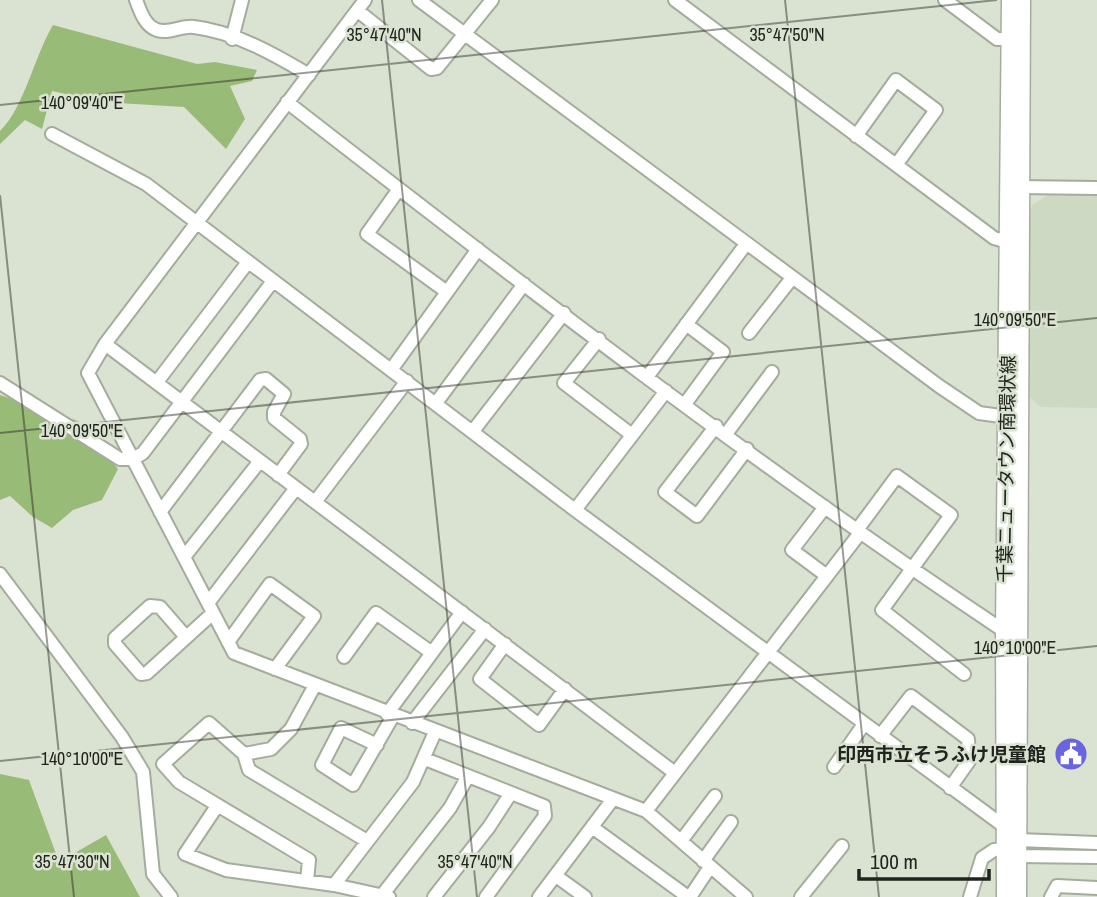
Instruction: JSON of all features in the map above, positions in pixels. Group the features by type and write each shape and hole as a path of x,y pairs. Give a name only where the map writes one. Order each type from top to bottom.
{"main road":[{"name":"千葉ニュータウン南環状線","path":"1010,0 1014,187 1013,848 1018,897"},
{"name":"千葉ニュータウン南環状線","path":"1005,897 1013,848 1005,827 1004,631 1013,417 1008,242 1014,187 1022,0"}],"street":[{"path":"136,0 144,19 155,29 172,32 192,26 267,49 309,75"},
{"path":"232,39 242,0"},
{"path":"419,0 792,278 979,413 1013,417"},
{"path":"492,0 437,68 431,69 362,3 105,344 88,373 234,653 435,733 646,811 746,897"},
{"path":"675,0 993,238 1008,242"},
{"path":"945,0 997,39 1009,39"},
{"path":"856,135 895,80 936,110 896,165"},
{"path":"287,102 647,377 911,570 1004,631"},
{"path":"52,134 146,184 575,510 1005,827"},
{"path":"1014,187 1097,188"},
{"path":"399,189 367,233 447,292"},
{"path":"647,377 746,244"},
{"path":"391,370 478,249"},
{"path":"157,382 248,262"},
{"path":"749,333 792,278"},
{"path":"0,383 120,459 133,459 143,453 273,281"},
{"path":"436,403 524,284"},
{"path":"472,431 564,313"},
{"path":"685,404 723,352 686,324"},
{"path":"599,339 564,383 632,435"},
{"path":"105,344 675,774"},
{"path":"747,449 697,516 665,492 772,372"},
{"path":"160,512 260,380 266,379 284,394 274,412 274,418 300,439 301,444 278,475"},
{"path":"315,502 407,381"},
{"path":"575,510 666,391"},
{"path":"184,557 260,461"},
{"path":"646,811 769,654 897,476 951,515 882,610 964,674"},
{"path":"186,637 160,607 150,606 115,638 115,644 141,674 147,673 186,637 210,608 296,488"},
{"path":"825,507 792,550 827,576"},
{"path":"0,574 114,727 143,772 153,874 171,897"},
{"path":"228,642 270,584 314,616 275,669"},
{"path":"377,745 341,729 322,765 353,785 377,745 390,715 462,612"},
{"path":"344,657 376,613 432,653"},
{"path":"412,723 485,629"},
{"path":"505,644 480,679 539,724 565,689"},
{"path":"243,754 271,749 291,729 315,685"},
{"path":"880,736 911,696 968,739 969,761 950,788"},
{"path":"307,881 309,860 179,782 163,764 209,723 243,754 249,770 367,841"},
{"path":"834,767 864,724"},
{"path":"334,885 413,782 435,733"},
{"path":"425,759 544,806 545,816 486,897"},
{"path":"218,806 185,854 226,870 334,885 386,896 450,808 468,776"},
{"path":"434,897 489,827 511,793"},
{"path":"681,841 715,796"},
{"path":"539,897 613,799"},
{"path":"592,827 689,897 731,822"},
{"path":"970,897 982,858 994,850 1097,842"},
{"path":"801,897 842,846"},
{"path":"1013,848 1097,857"},
{"path":"556,876 585,897"},
{"path":"1051,897 1057,886 1093,891"}],"shaded area":[{"path":"1048,195 1097,195 1097,408 1041,407 1029,397 1029,216 1032,205"}],"green space":[{"path":"53,25 197,64 215,62 257,70 252,81 230,86 245,119 226,149 184,107 101,102 52,91 42,129 25,120 0,144 0,131 16,109"},
{"path":"0,395 78,421 118,469 102,500 73,510 52,528 33,517 10,496 0,500"},
{"path":"0,774 29,780 59,862 106,835 140,897 0,897"}],"place":[{"name":"印西市立そうふけ児童館","path":"1071,754"}]}
